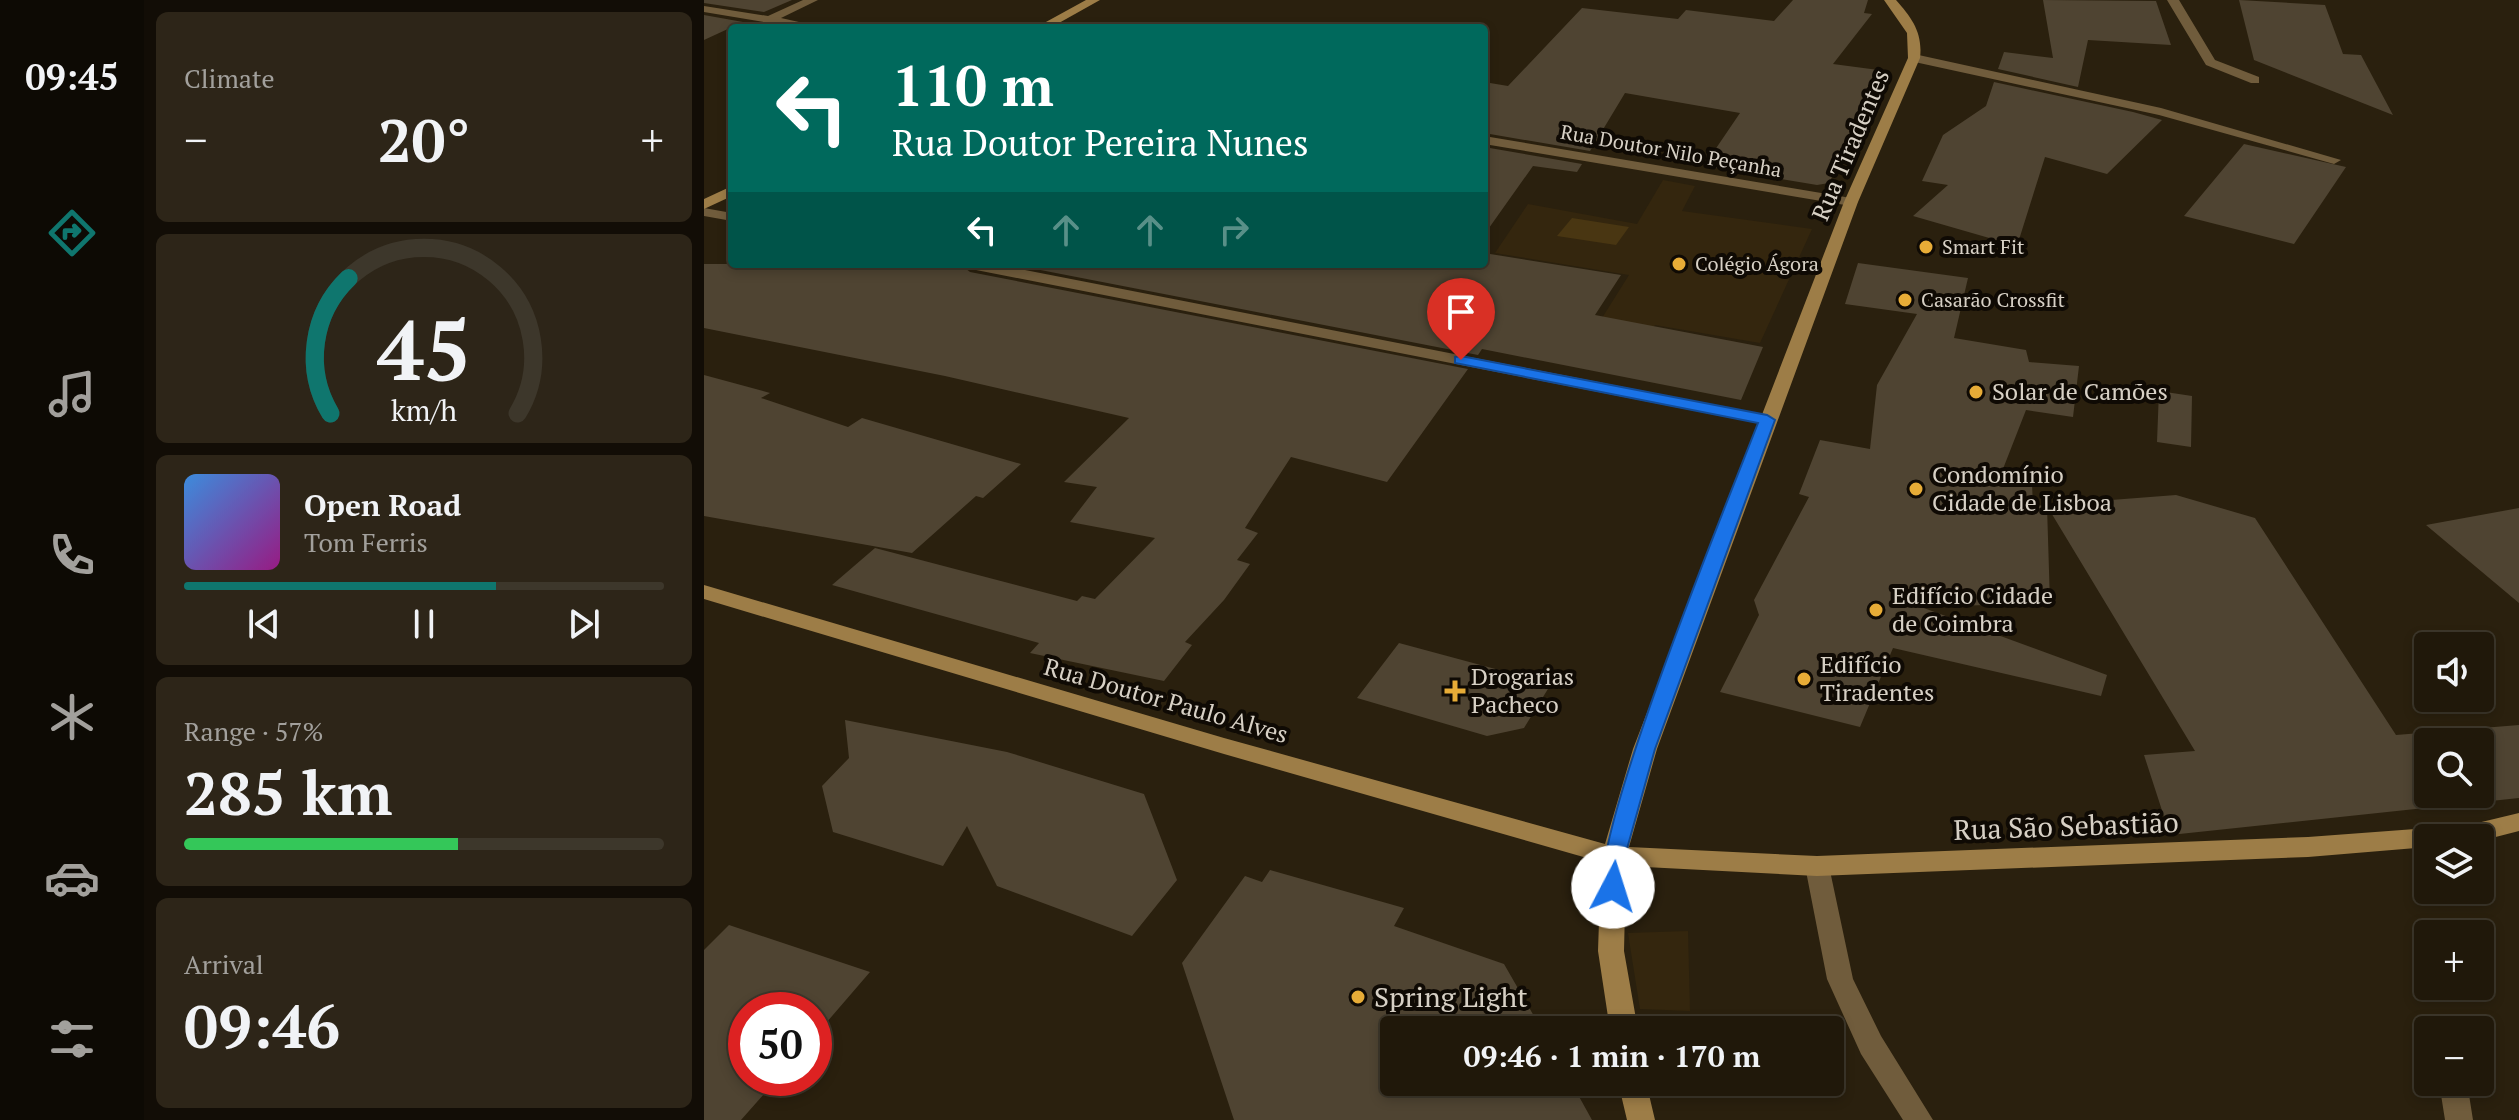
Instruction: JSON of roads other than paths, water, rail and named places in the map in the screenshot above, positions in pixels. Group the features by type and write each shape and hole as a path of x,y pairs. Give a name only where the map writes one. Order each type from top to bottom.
{"street":[{"path":"768,20 812,0"},
{"path":"1049,24 1094,0"},
{"name":"Rua Tiradentes","path":"1622,1016 1611,951 1614,856 1645,749 1767,420 1851,202 1914,58 1918,41 1911,25 1890,0"},
{"path":"2173,0 2210,62 2255,80"},
{"path":"704,9 794,24"},
{"path":"1914,58 2146,109 2334,160"},
{"name":"Rua Doutor Nilo Peçanha","path":"1488,141 1851,202"},
{"path":"704,205 728,192"},
{"path":"704,212 728,216"},
{"path":"991,268 1767,420"},
{"name":"Rua Doutor Paulo Alves","path":"704,592 1224,746 1614,856"},
{"name":"Rua São Sebastião","path":"1614,856 1817,866 2308,847 2469,834 2519,822"},
{"path":"1817,866 1840,979 1871,1045 1919,1120"},
{"path":"1635,1096 1641,1120"},
{"path":"2455,1096 2459,1120"}],"place":[{"name":"Smart Fit","path":"1926,247"},
{"name":"Colégio Ágora","path":"1679,264"},
{"name":"Casarão Crossfit","path":"1905,300"},
{"name":"Solar de Camões","path":"1976,392"},
{"name":"Condomínio Cidade de Lisboa","path":"1916,489"},
{"name":"Edifício Cidade de Coimbra","path":"1876,610"},
{"name":"Edifício Tiradentes","path":"1804,679"},
{"name":"Drogarias Pacheco","path":"1455,691"},
{"name":"Spring Light","path":"1358,997"}]}
